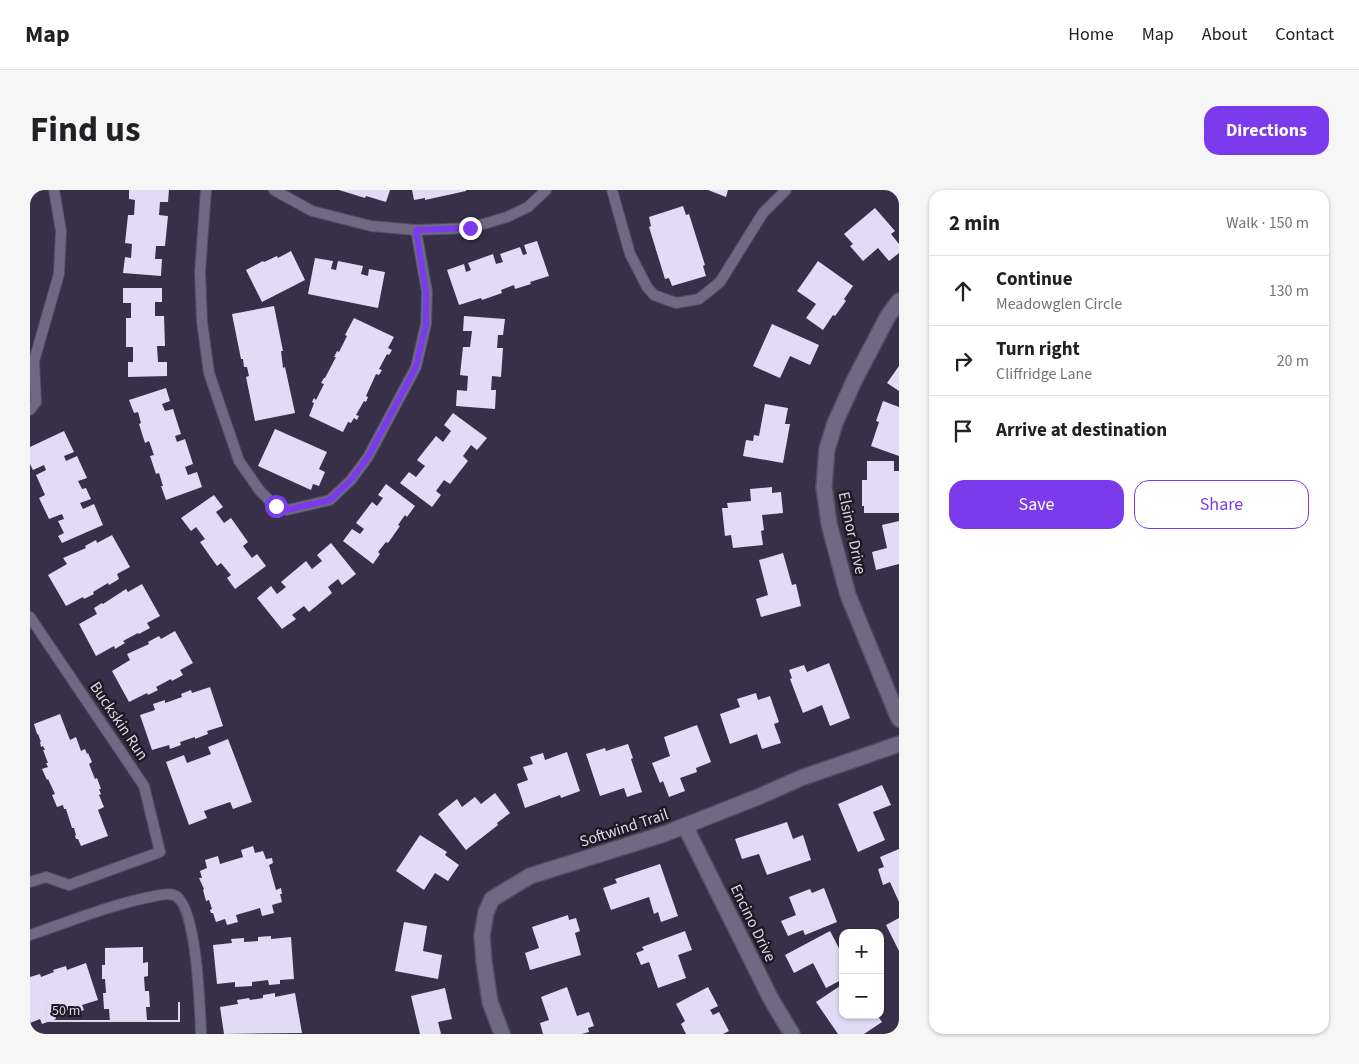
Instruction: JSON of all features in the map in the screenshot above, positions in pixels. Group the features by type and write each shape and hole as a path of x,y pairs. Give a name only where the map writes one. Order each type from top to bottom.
{"street":[{"name":"Elsinor Drive","path":"899,301 888,316 855,379 835,423 827,450 824,487 829,524 848,595 899,719"},
{"name":"Softwind Trail","path":"502,1034 490,1002 482,936 486,912 492,900 530,876 664,834 801,778 899,744"},
{"name":"Encino Drive","path":"685,826 771,999 792,1034"}],"lane":[{"path":"30,410 36,402 34,360 59,274 61,231 54,190"},
{"path":"206,190 200,272 202,322 209,373 239,461 260,491 276,506 287,510 330,500 351,480 368,457 416,367 426,324 426,292 416,230"},
{"path":"274,190 312,211 371,226 416,230 470,228 507,217 528,208 546,190"},
{"path":"612,190 630,254 647,287 654,295 676,303 700,299 720,282 763,213 786,190"},
{"name":"Buckskin Run","path":"30,617 34,630 144,786 160,852 69,885 46,877 30,882"},
{"path":"30,935 134,900 173,894 182,900 194,940 201,1034"}],"building":[{"path":"129,190 169,190 168,202 160,202 159,215 168,216 165,246 156,246 155,259 162,259 161,276 123,273 125,257 131,258 132,244 125,243 128,215 134,215 135,200 129,199"},
{"path":"339,190 390,190 386,202"},
{"path":"412,190 466,191 425,200 425,198 414,200"},
{"path":"708,190 728,190 726,197"},
{"path":"683,206 686,215 689,214 705,265 703,266 706,276 672,286 669,278 665,279 649,227 651,226 649,217"},
{"path":"875,208 895,231 891,234 899,244 899,253 889,261 878,248 863,261 850,246 853,244 844,234"},
{"path":"537,241 549,276 515,289 514,285 501,290 502,293 482,300 481,298 459,305 447,270 464,264 466,272 471,270 468,263 493,254 496,264 503,262 500,254 520,247 523,255 527,254 524,245"},
{"path":"291,251 305,280 262,302 246,270 263,261 277,256 278,258"},
{"path":"315,258 333,261 331,269 336,270 338,261 363,266 361,274 368,276 369,269 385,272 378,308 308,294"},
{"path":"818,261 853,286 844,299 846,301 823,330 806,318 816,304 797,291"},
{"path":"123,288 162,288 162,302 155,302 155,316 164,316 165,346 157,346 158,362 167,362 167,376 128,377 128,362 133,362 133,347 126,347 126,318 131,318 131,303 123,303"},
{"path":"274,306 283,351 281,351 283,368 285,367 295,413 255,421 246,377 249,376 247,367 244,367 243,359 241,359 232,314"},
{"path":"464,316 505,319 503,335 498,335 497,348 503,348 501,377 492,376 491,390 496,390 495,409 456,406 457,390 467,391 468,376 460,375 463,347 470,347 472,331 463,331"},
{"path":"354,318 394,337 388,348 392,350 389,355 387,354 379,369 382,370 379,375 376,374 366,396 368,397 366,402 364,401 356,415 359,416 357,420 354,418 351,423 348,422 343,432 309,416 314,403 312,402 314,398 316,400 324,384 321,383 336,357 334,357 337,351 339,352"},
{"path":"772,324 819,345 810,365 790,356 780,378 753,366"},
{"path":"899,366 899,391 887,383"},
{"path":"166,388 170,401 162,404 165,411 173,409 181,434 175,436 177,442 185,439 193,464 185,467 188,475 197,472 202,487 166,500 159,473 156,474 150,456 154,455 149,441 145,443 139,424 141,423 138,412 134,413 129,400"},
{"path":"883,401 899,407 899,456 871,446 879,422 876,421"},
{"path":"765,404 788,408 785,424 790,424 783,463 743,456 746,440 753,441 754,435 759,436"},
{"path":"453,413 487,438 477,450 471,445 463,456 468,461 450,484 444,480 436,491 441,495 432,507 400,483 409,472 416,477 425,466 417,460 436,436 443,442 451,431 444,425"},
{"path":"275,429 327,452 319,469 325,472 319,486 313,484 311,490 258,466"},
{"path":"64,431 74,452 64,456 66,461 77,456 87,478 78,481 82,489 86,488 91,499 80,503 83,509 94,504 103,525 62,543 58,536 64,533 58,521 64,519 62,514 49,519 39,498 45,495 36,475 46,470 44,465 33,470 30,464 30,447"},
{"path":"867,461 894,461 894,471 899,471 899,513 864,513 864,506 862,506 862,480 867,480"},
{"path":"386,484 415,506 407,517 405,515 388,543 386,542 378,552 380,554 373,564 343,541 352,529 360,534 364,529 356,523 372,502 377,506 383,498 378,495"},
{"path":"772,487 772,493 781,492 783,513 762,515 764,530 761,531 763,545 733,548 731,535 725,536 722,508 728,508 727,503 751,501 750,489"},
{"path":"214,495 223,507 216,512 224,523 231,518 248,542 243,546 252,558 257,554 266,566 235,589 227,578 231,575 221,563 217,566 200,542 205,539 196,527 191,531 181,518"},
{"path":"899,521 899,564 876,570 872,552 887,548 882,525"},
{"path":"112,535 130,567 117,574 119,579 93,592 94,594 84,599 83,597 66,606 48,575 67,564 63,558 86,548 85,546 96,540 97,543"},
{"path":"331,543 356,574 342,585 338,579 328,587 332,593 309,612 304,606 292,615 296,619 282,629 257,598 271,586 277,594 286,587 281,582 306,561 312,569 322,561 317,555"},
{"path":"783,553 792,585 796,584 801,606 761,617 756,599 768,595 759,560"},
{"path":"142,584 160,616 147,623 150,628 123,641 125,643 115,649 114,646 96,656 79,624 97,614 94,608 126,589 128,592"},
{"path":"175,631 193,663 180,670 183,675 156,687 158,690 148,695 147,693 129,702 112,671 130,660 127,654 149,644 148,642 159,636 161,639"},
{"path":"829,663 850,718 830,726 822,705 803,713 790,679 792,678 789,670 804,665 807,672"},
{"path":"210,687 223,726 207,731 208,734 195,739 195,737 180,742 181,745 170,749 169,745 152,750 140,715 155,710 153,704 165,700 165,703 182,697 181,694 191,690 192,693"},
{"path":"756,693 758,700 770,696 779,722 774,724 781,743 762,749 757,734 730,744 720,714 740,707 737,699"},
{"path":"60,714 70,740 76,737 81,751 85,749 88,753 92,762 89,764 101,789 99,789 101,794 99,795 104,807 98,810 108,836 81,846 78,839 76,839 74,828 72,828 66,809 64,809 63,805 57,807 52,795 55,794 42,769 48,767 43,750 45,750 43,746 41,747 34,724"},
{"path":"697,725 711,762 696,768 697,772 680,778 685,791 669,797 663,781 660,783 652,763 670,756 664,737"},
{"path":"228,739 252,802 233,809 230,802 204,811 207,818 189,825 166,762 184,755 187,763 211,754 208,747"},
{"path":"628,744 642,792 627,797 624,788 600,796 586,754 605,748 606,751"},
{"path":"567,752 580,791 561,798 560,795 525,808 517,784 528,780 523,767 533,764 530,757 543,753 545,760"},
{"path":"882,785 891,805 873,812 885,840 858,852 838,804"},
{"path":"495,793 510,813 466,850 438,814 457,799 462,807 475,797 481,804"},
{"path":"787,822 793,839 803,835 811,860 767,875 759,854 742,859 735,839"},
{"path":"420,835 447,852 445,855 459,865 448,881 435,873 424,890 396,871"},
{"path":"253,846 255,853 263,851 266,859 272,858 273,863 269,865 276,890 281,888 282,902 272,905 274,913 262,916 260,908 236,915 238,922 227,925 225,919 216,922 210,910 212,909 209,900 206,901 204,889 199,878 202,878 200,871 207,868 205,860 218,856 220,864 243,857 241,850"},
{"path":"899,849 899,902 890,882 883,885 878,869 884,867 880,857"},
{"path":"660,864 678,916 661,922 658,912 654,914 649,897 611,910 603,888 617,883 615,879"},
{"path":"824,888 837,922 805,935 803,930 788,936 781,921 796,915 789,897 810,889 812,893"},
{"path":"568,915 569,920 576,918 580,931 575,933 581,955 530,970 525,953 539,948 532,927"},
{"path":"899,918 899,951 886,925"},
{"path":"404,922 427,926 423,951 442,955 438,979 395,971"},
{"path":"685,931 692,950 678,955 686,978 658,988 649,962 641,965 636,953 644,950 642,947"},
{"path":"830,931 839,948 839,981 826,988 813,963 794,973 785,955"},
{"path":"271,936 271,939 291,937 294,979 280,980 280,984 269,985 268,980 252,982 252,986 235,987 235,982 217,984 213,945 232,943 231,939 244,938 244,942 258,941 258,937"},
{"path":"143,947 143,963 148,962 148,976 144,977 145,991 149,991 150,1007 146,1007 147,1021 110,1022 109,1009 104,1009 103,993 106,993 105,979 102,979 102,965 105,965 105,948"},
{"path":"86,963 98,1000 82,1005 84,1010 70,1015 68,1010 55,1015 56,1019 42,1024 40,1019 30,1023 30,977 40,974 41,977 54,972 53,970 66,966 67,970"},
{"path":"567,987 577,1016 589,1012 594,1026 588,1028 589,1032 582,1034 543,1034 540,1023 549,1020 541,997"},
{"path":"708,987 718,1006 710,1010 713,1015 719,1012 729,1031 723,1034 686,1034 681,1024 685,1021 676,1004"},
{"path":"839,987 839,1019 880,1019 882,1022 864,1034 838,1034 816,1002"},
{"path":"445,988 452,1019 438,1022 441,1034 420,1034 411,996"},
{"path":"275,993 275,997 295,993 302,1033 224,1034 220,1007 238,1004 237,1000 263,998 263,995"}],"route":[{"path":"276,506 287,510 330,500 351,480 368,457 416,367 426,324 426,292 416,230 470,228"}]}
